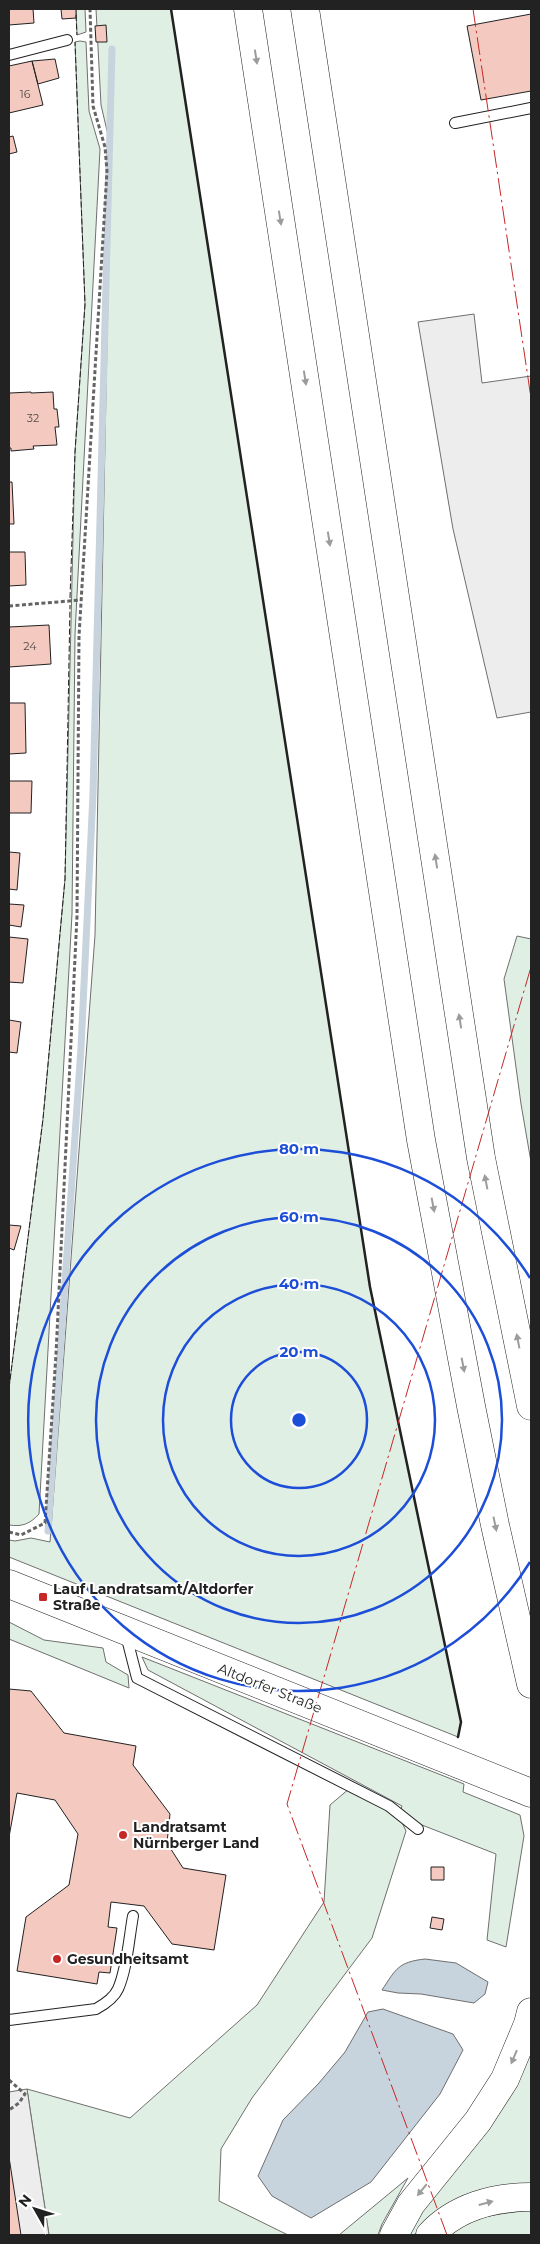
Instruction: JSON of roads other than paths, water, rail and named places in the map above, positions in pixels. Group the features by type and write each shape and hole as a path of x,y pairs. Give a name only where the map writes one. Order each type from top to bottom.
{"main road":[{"path":"248,9 421,1140 473,1416 531,1684"},
{"path":"306,9 481,1158 531,1406"},
{"name":"Altdorfer Straße","path":"9,1584 125,1629 531,1794"},
{"path":"394,2235 411,2204 478,2121 505,2079 528,2024 531,2012"},
{"path":"430,2235 439,2225 469,2207 498,2199 531,2197"}],"lane":[{"path":"9,56 67,40"},
{"path":"455,123 531,108"},
{"path":"125,1629 137,1678 389,1806 418,1829"},
{"path":"9,2020 96,2010 108,2002 118,1990 122,1978 133,1916"}],"waterway":[{"path":"48,1531 81,1048 93,794 112,49"}],"place":[{"name":"Lauf Landratsamt/Altdorfer Straße","path":"43,1597"},
{"name":"Landratsamt Nürnberger Land","path":"123,1835"},
{"name":"Gesundheitsamt","path":"57,1959"}]}
